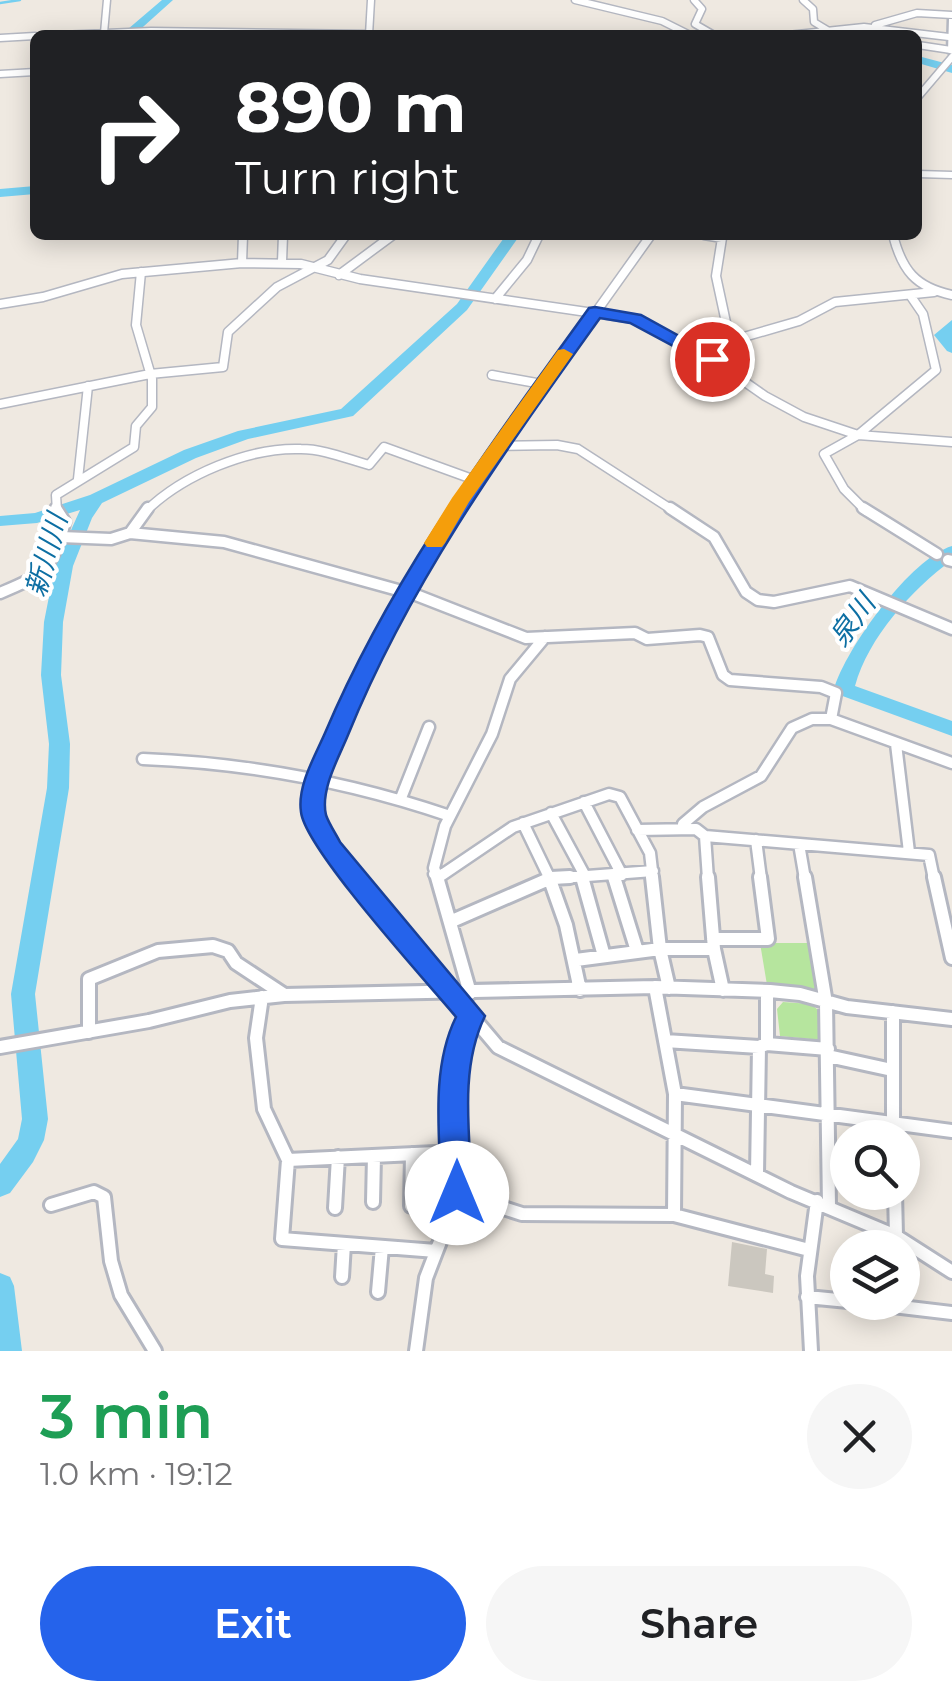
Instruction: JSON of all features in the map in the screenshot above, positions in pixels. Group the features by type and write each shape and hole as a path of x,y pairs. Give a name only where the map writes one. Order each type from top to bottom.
{"main road":[{"path":"951,53 952,18"}],"street":[{"path":"104,30 107,0"},
{"path":"369,30 371,0"},
{"path":"579,0 662,21 680,30"},
{"path":"694,0 702,10 695,24 705,30"},
{"path":"804,0 812,9 814,22 828,30"},
{"path":"846,30 872,27 917,12 952,18"},
{"path":"872,27 880,30"},
{"path":"922,35 949,37"},
{"path":"0,38 30,36"},
{"path":"922,46 951,53 922,92"},
{"path":"0,74 30,72"},
{"path":"922,174 952,175"},
{"path":"242,263 243,240"},
{"path":"282,262 283,240"},
{"path":"0,404 150,374 223,367 228,332 277,287 328,260 342,240"},
{"path":"338,274 386,240"},
{"path":"491,299 527,260 537,240"},
{"path":"648,240 475,480 405,592 350,702 318,779 313,813 330,848 498,1046 874,1230"},
{"path":"722,240 716,276 730,341"},
{"path":"895,240 902,264 913,278 934,292"},
{"path":"0,304 141,272 282,262 453,293 635,319 712,359 765,396 804,416 858,435 952,442"},
{"path":"0,593 53,566 64,537 62,515 54,506 56,495 134,447 136,426 152,407 150,374 136,325 141,272"},
{"path":"712,359 730,341 799,321 835,302 934,292 952,296"},
{"path":"910,295 923,314 936,370 858,435 824,454 840,486 873,521 937,554"},
{"path":"492,375 542,384"},
{"path":"78,478 77,459 88,386"},
{"path":"499,446 557,445 578,449 714,537 746,592 758,600 774,602 850,586 952,629"},
{"path":"130,533 159,497 191,478 296,448 369,465 384,447 475,480"},
{"path":"64,537 112,539 130,533 224,542 405,592 516,635 635,633 647,638 708,637 723,675 730,680 836,692 831,720"},
{"path":"470,993 452,922 434,874 450,816 492,734 510,679 545,637"},
{"path":"683,829 683,824 703,806 762,776 792,728 812,720 831,720 952,763"},
{"path":"401,798 430,728"},
{"path":"896,744 909,852"},
{"path":"143,759 318,779 401,798 450,816"},
{"path":"434,874 442,875 522,823 609,794 620,797 650,853 654,871 665,1041 675,1094 674,1215"},
{"path":"584,802 617,875 636,952"},
{"path":"551,813 583,876 604,956"},
{"path":"522,823 550,878 576,960 580,990"},
{"path":"637,830 696,829 705,836 929,855 952,958"},
{"path":"705,836 714,944 724,990"},
{"path":"576,960 768,940 756,840"},
{"path":"799,844 826,1003 830,1114 823,1203 809,1250 811,1351"},
{"path":"452,922 550,878 654,871"},
{"path":"89,1032 89,979 138,957 203,944 216,944 228,951 236,963 284,995"},
{"path":"7,1046 284,995 662,988 767,991 800,994 826,1003 952,1019"},
{"path":"757,1174 767,991"},
{"path":"262,997 256,1038 264,1109 288,1160 282,1239 436,1251"},
{"path":"893,1012 893,1120"},
{"path":"416,1351 419,1310 457,1193 456,1076 460,1039 471,1016"},
{"path":"665,1041 828,1053 892,1070"},
{"path":"675,1094 854,1120"},
{"path":"920,1130 952,1131"},
{"path":"288,1160 458,1152"},
{"path":"410,1206 412,1154"},
{"path":"372,1202 374,1156"},
{"path":"335,1208 338,1157"},
{"path":"51,1205 94,1192 104,1197 111,1262 121,1295 155,1351"},
{"path":"457,1193 522,1214 674,1215 809,1250"},
{"path":"342,1277 344,1244"},
{"path":"378,1292 382,1247"},
{"path":"920,1255 952,1272"},
{"path":"807,1297 830,1299"},
{"path":"920,1308 952,1313"}],"green space":[{"path":"760,943 808,943 817,991 767,985"},
{"path":"783,1002 811,1004 818,1010 820,1040 780,1036 777,1009"}],"building":[{"path":"732,1242 767,1249 765,1274 774,1276 773,1293 728,1286"}],"waterway":[{"path":"0,3 20,0"},
{"path":"133,30 168,0"},
{"name":"泉川","path":"922,60 952,69"},
{"path":"0,193 30,190"},
{"name":"新川川","path":"96,499 190,454 244,435 347,413 462,307 509,240"},
{"name":"泉川","path":"952,325 942,335 952,348"},
{"path":"0,521 37,518 96,499"},
{"name":"新川川","path":"0,1185 28,1147 35,1119 23,994 58,788 60,744 52,698 51,649 64,566 83,518 96,499"},
{"name":"泉川","path":"952,551 922,575 887,613 858,654 844,689 952,729"},
{"name":"新川川","path":"0,1286 7,1351"}],"slow traffic":[{"path":"435,543 459,502 564,354"}],"route":[{"path":"457,1193 454,1096 460,1039 471,1016 330,848 313,813 312,798 350,702 405,592 459,502 595,312 635,319 712,359"}]}
